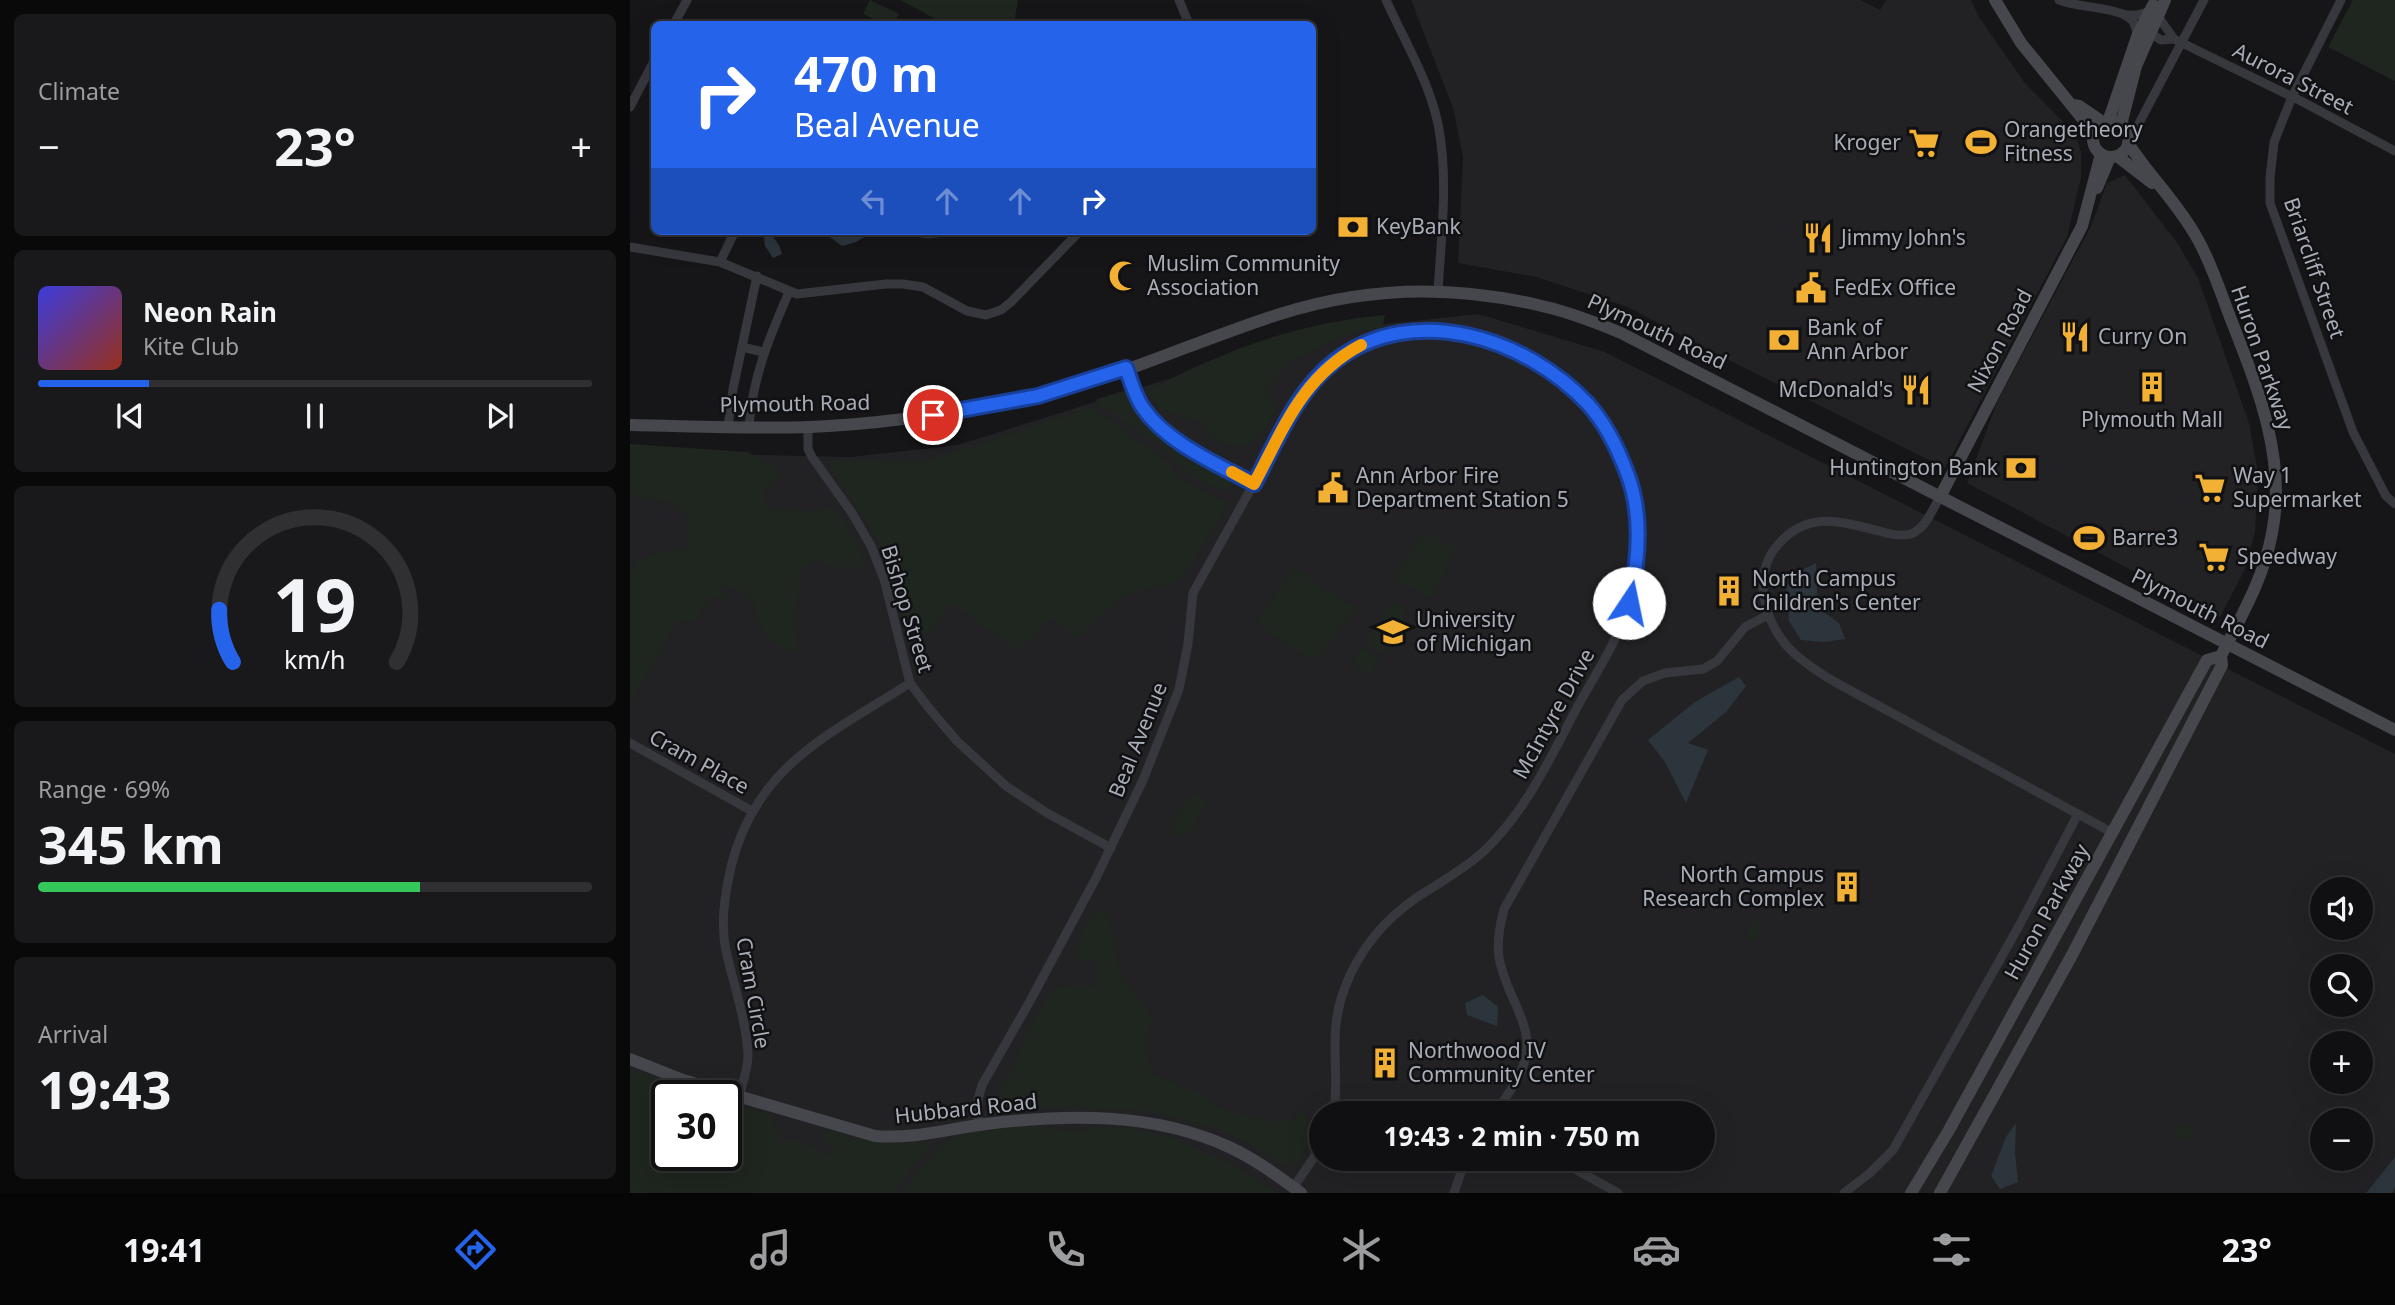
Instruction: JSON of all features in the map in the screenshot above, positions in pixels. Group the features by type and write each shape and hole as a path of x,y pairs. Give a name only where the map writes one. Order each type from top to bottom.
{"main road":[{"path":"1995,0 2021,43 2094,133 2094,144 2109,156 2122,153 2128,143 2127,133 2073,105"},
{"path":"2094,133 2111,123 2144,33 2157,6"},
{"name":"Huron Parkway","path":"1940,1193 2125,854 2222,665 2224,650 2254,591 2272,532 2277,477 2268,425 2248,364 2198,239 2128,143"},
{"name":"Huron Parkway","path":"2109,156 2132,166 2171,200"},
{"name":"Nixon Road","path":"1940,497 2082,226 2109,156"},
{"name":"Plymouth Road","path":"630,425 807,427 911,418 1038,396 1281,313 1332,299 1413,291 1485,295 1547,307 1621,333 1940,497 2224,650 2395,730"},
{"name":"Huron Parkway","path":"1911,1193 2207,660 2224,650"},
{"path":"2113,833 2122,843 2125,854"},
{"path":"1995,1045 2016,1057"},
{"name":"Hubbard Road","path":"630,1059 683,1080"},
{"name":"Hubbard Road","path":"742,1097 875,1136 902,1138 1025,1119 1116,1119 1151,1122 1189,1132 1228,1147 1297,1190"}],"street":[{"path":"676,21 687,0"},
{"path":"1179,0 1188,21"},
{"path":"1386,0 1424,80 1438,125 1443,167 1443,200 1438,292"},
{"path":"2059,0 2125,15 2137,15 2157,6"},
{"path":"2137,127 2178,41 2204,0"},
{"name":"Briarcliff Street","path":"2341,0 2292,97 2274,142 2270,203 2353,432 2386,496 2395,504"},
{"name":"Aurora Street","path":"2157,6 2160,22 2178,41 2395,151"},
{"path":"2125,15 2144,33"},
{"name":"Aurora Street","path":"2144,33 2161,40 2178,41"},
{"path":"630,107 651,70"},
{"path":"720,262 733,235"},
{"path":"630,247 720,262 789,292 803,295 903,284 923,287 976,314 994,314 1011,302 1077,235"},
{"path":"728,426 757,276"},
{"path":"749,426 763,352 789,292"},
{"name":"McIntyre Drive","path":"1254,484 1303,395 1334,362 1362,345 1390,335 1425,331 1451,333 1473,336 1514,350 1556,375 1589,405 1608,433 1628,475 1637,515 1636,574 1626,614 1609,651 1521,808 1481,854 1416,898 1384,924 1352,971 1334,1029 1334,1101"},
{"path":"742,347 763,352"},
{"path":"1126,368 1142,406 1156,424 1170,436 1254,484"},
{"name":"Bishop Street","path":"807,427 808,449 812,457 852,513 878,562 910,683 957,741 1006,786 1047,813 1111,848"},
{"name":"Beal Avenue","path":"978,1125 978,1100 982,1085 1041,981 1111,848 1173,709 1184,669 1193,593 1254,484"},
{"path":"1940,497 1922,528 1909,535 1892,534 1828,520 1808,523 1789,531 1773,551 1764,572 1763,594 1776,633 1801,662 2113,833"},
{"path":"1503,1101 1523,1068 1527,1046 1524,1024 1499,964 1497,936 1504,909 1622,700 1643,681 1665,673 1703,669 1717,662 1745,627 1768,614"},
{"name":"Cram Circle","path":"742,1086 746,1072 747,1048 725,946 723,900 738,841 752,811 775,779 804,751 910,683"},
{"name":"Cram Place","path":"630,744 752,811"},
{"path":"1843,1193 1870,1173 1893,1150 2078,814"},
{"path":"1297,1190 1309,1168"},
{"path":"1454,1193 1462,1171"},
{"path":"1578,1171 1618,1193"}],"shaded area":[{"path":"870,0 899,14 896,21 878,21 863,14"},
{"path":"900,0 1018,0 1014,21 939,21"},
{"path":"1411,0 1860,0 1880,10 1886,0 1971,0 1979,17 2024,82 2075,134 2081,152 2081,177 2067,237 1945,468 1628,307 1536,277 1458,263 1463,157 1453,108"},
{"path":"2353,0 2395,0 2395,81 2328,47"},
{"path":"2125,175 2178,244 2198,278 2249,423 2258,473 2255,532 2244,571 2220,617 1967,483 1997,402 2092,224 2107,183"},
{"path":"772,235 782,254 773,258 765,246 764,237"},
{"path":"827,235 867,235 856,242 842,246"},
{"path":"912,235 945,235 928,238"},
{"name":"University of Michigan","path":"1478,314 1605,352 2395,754 2395,1193 630,1193 630,452 850,457 958,445 1321,331"},
{"path":"1385,315 1382,329 1360,331 1333,339 1289,362 1277,373 1265,392 1276,408 1258,437 1245,445 1237,446 1218,441 1210,434 1204,422 1165,411 1147,391 1204,363 1262,341 1322,324"},
{"path":"1127,390 1146,421 1158,433 1185,453 1232,479 1235,484 1220,491 1185,472 1171,455 1096,401"},
{"path":"1092,407 1171,465 1179,478 1228,504 1181,581 1127,594 1076,637 1051,618 1018,651 951,603 929,632 905,635 887,556 826,460 925,462"},
{"path":"630,444 748,452 775,467 782,475 765,488 764,498 768,510 812,511 834,508 845,521 854,535 864,567 832,567 817,561 799,572 799,591 793,624 799,651 790,653 772,641 758,621 753,601 740,590 720,585 727,600 719,597 710,599 694,623 681,620 675,624 630,700 630,577 638,560 660,552 687,549 686,514 673,502 630,494"},
{"path":"1425,532 1456,548 1430,599 1395,579"},
{"path":"1816,563 1818,608 1839,623 1845,639 1824,642 1801,640 1789,621 1786,587 1798,572"},
{"path":"1294,569 1356,608 1316,658 1307,658 1258,622"},
{"path":"1391,602 1407,611 1400,628 1381,618"},
{"path":"1375,624 1397,635 1385,655 1365,643"},
{"path":"1362,648 1380,658 1370,675 1353,665"},
{"path":"1739,677 1746,686 1726,712 1688,743 1708,750 1686,803 1665,762 1648,740 1695,702"},
{"path":"1192,792 1207,800 1190,833 1179,836 1173,830 1175,818"},
{"path":"1099,908 1108,917 1122,980 1154,1019 1145,1047 1154,1075 1199,1092 1221,1108 1251,1117 1276,1122 1293,1120 1305,1110 1309,1124 1308,1140 1304,1154 1296,1166 1278,1162 1221,1130 1150,1111 1067,1107 1017,1110 1005,1108 998,1102 1001,1089 1015,1069 1029,1027 1052,991 1071,985 1096,986 1097,962 1076,957 1086,924"},
{"path":"1755,919 1764,924 1753,944 1744,939"},
{"path":"1483,995 1498,1007 1497,1026 1467,1015 1465,1003"},
{"path":"630,1069 663,1080 651,1080 651,1171 742,1171 742,1106 768,1114 781,1141 802,1141 828,1155 836,1149 824,1141 826,1130 841,1132 849,1140 859,1138 899,1144 921,1140 929,1147 893,1193 630,1193"},
{"path":"2016,1123 2018,1182 2000,1189 1991,1176 2006,1137"},
{"path":"2181,1123 2194,1131 2187,1142 2174,1135"},
{"path":"994,1126 1038,1126 1060,1131 1084,1132 1098,1127 1128,1128 1174,1138 1235,1165 1277,1193 901,1193 933,1154 953,1138"},
{"path":"2395,1157 2395,1187 2392,1193 2366,1193"}],"slow traffic":[{"path":"1232,472 1254,484 1303,395 1322,372 1361,345"}],"place":[{"name":"Orangetheory Fitness","path":"1981,142"},
{"name":"Kroger","path":"1924,143"},
{"name":"KeyBank","path":"1353,227"},
{"name":"Jimmy John's","path":"1818,238"},
{"name":"Muslim Community Association","path":"1124,276"},
{"name":"FedEx Office","path":"1811,288"},
{"name":"Curry On","path":"2075,337"},
{"name":"Bank of Ann Arbor","path":"1784,340"},
{"name":"Plymouth Mall","path":"2152,387"},
{"name":"McDonald's","path":"1916,390"},
{"name":"Huntington Bank","path":"2021,468"},
{"name":"Ann Arbor Fire Department Station 5","path":"1333,488"},
{"name":"Way 1 Supermarket","path":"2210,488"},
{"name":"Barre3","path":"2089,538"},
{"name":"Speedway","path":"2214,557"},
{"name":"North Campus Children's Center","path":"1729,591"},
{"name":"University of Michigan","path":"1393,632"},
{"name":"North Campus Research Complex","path":"1847,887"},
{"name":"Northwood IV Community Center","path":"1385,1063"}],"route":[{"path":"933,415 1038,396 1126,368 1142,406 1156,424 1170,436 1254,484 1303,395 1322,372 1347,353 1390,335 1425,331 1473,336 1514,350 1556,375 1589,405 1608,433 1628,475 1635,501 1638,527 1636,574 1629,603"}]}
